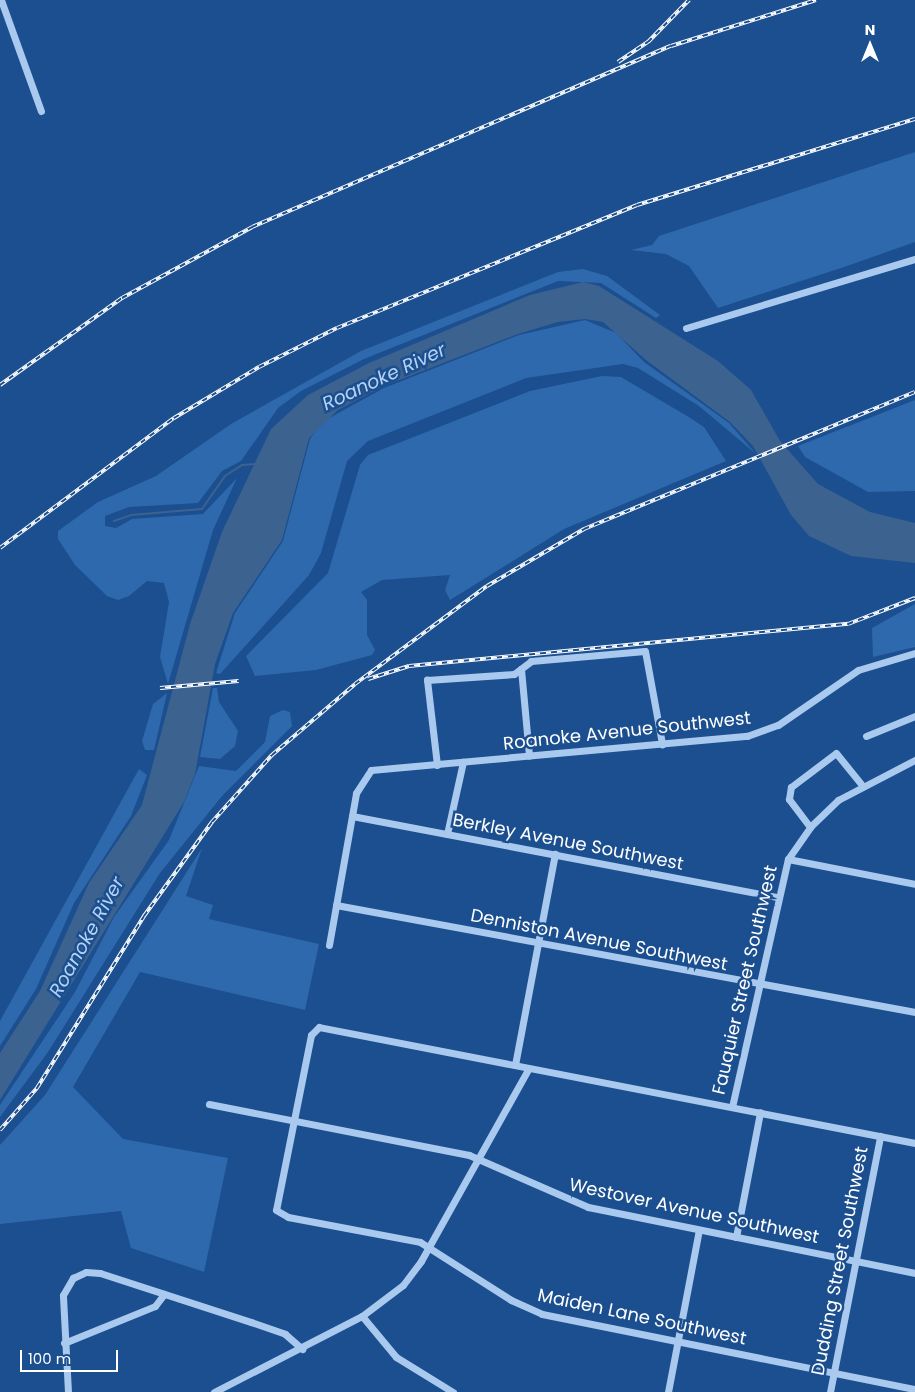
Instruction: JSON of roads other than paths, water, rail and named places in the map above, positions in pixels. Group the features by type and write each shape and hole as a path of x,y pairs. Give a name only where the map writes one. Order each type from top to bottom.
{"street":[{"path":"1,0 41,111"},
{"path":"686,328 915,259"},
{"path":"437,764 427,680 514,674 531,661 645,651 662,744"},
{"name":"Roanoke Avenue Southwest","path":"330,944 352,816 360,782 371,770 662,744 762,732 858,670 915,653"},
{"path":"521,669 530,756"},
{"path":"866,736 915,716"},
{"path":"810,827 789,799 791,787 836,753 861,784"},
{"name":"Fauquier Street Southwest","path":"732,1107 757,982 788,859 810,827 861,784 915,760"},
{"path":"447,834 463,762"},
{"name":"Berkley Avenue Southwest","path":"352,816 777,897"},
{"path":"515,1065 555,854"},
{"path":"788,859 915,884"},
{"name":"Denniston Avenue Southwest","path":"336,905 538,944 915,1012"},
{"path":"294,1121 311,1035 316,1028 326,1028 915,1143"},
{"path":"214,1392 362,1316 403,1285 429,1246 477,1157 529,1068"},
{"name":"Westover Avenue Southwest","path":"209,1104 477,1157 579,1204 915,1273"},
{"path":"736,1237 760,1112"},
{"name":"Maiden Lane Southwest","path":"294,1121 276,1210 280,1215 429,1246 524,1307 678,1342 915,1390"},
{"name":"Dudding Street Southwest","path":"830,1392 880,1136"},
{"path":"668,1392 699,1230"},
{"path":"68,1392 63,1294 73,1278 93,1272 285,1334 302,1348"},
{"path":"64,1343 155,1306 164,1294"},
{"path":"362,1316 396,1357 453,1392"}],"water":[{"name":"Roanoke River","path":"583,282 599,286 718,361 751,390 780,441 818,484 870,512 915,523 915,563 851,556 809,536 791,515 753,446 730,422 646,360 603,322 585,319 558,322 518,334 384,386 338,410 309,438 282,540 233,613 215,664 195,774 184,802 0,1100 0,1053 40,991 89,883 142,805 190,624 222,532 271,429 308,395 369,363 530,295"}],"waterway":[{"path":"114,521 131,515 202,509 225,476 242,465 255,464"}],"railway":[{"path":"618,62 648,42 689,0"},
{"path":"0,385 122,298 252,227 671,46 816,0"},
{"path":"0,548 174,418 259,367 337,328 637,205 915,119"},
{"path":"0,1130 37,1088 144,916 212,822 272,755 355,684 487,586 584,529 915,392"},
{"path":"368,679 409,666 848,624 915,598"},
{"path":"160,688 239,681"}]}
